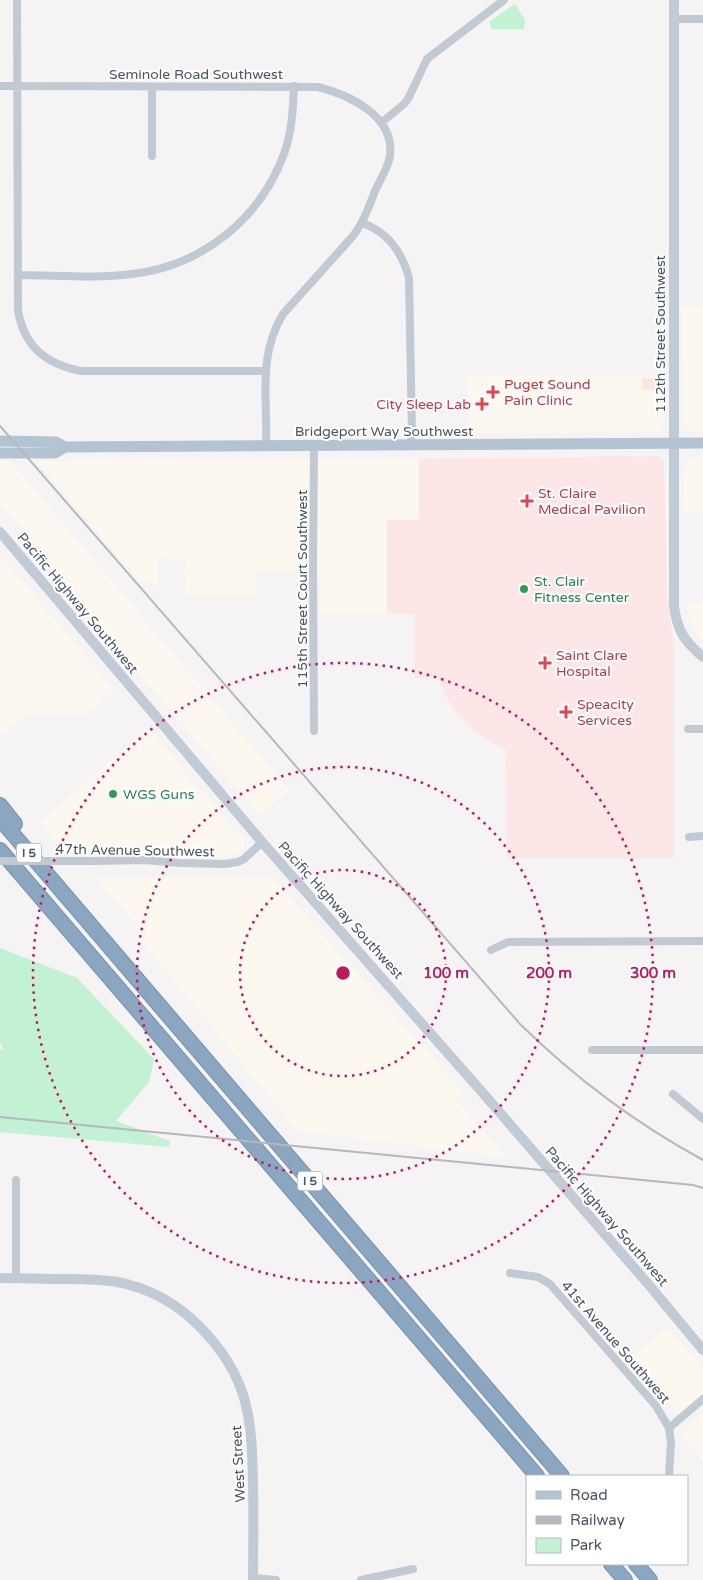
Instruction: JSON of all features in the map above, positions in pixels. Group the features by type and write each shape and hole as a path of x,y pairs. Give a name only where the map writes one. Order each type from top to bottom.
{"highway":[{"path":"0,806 33,846 58,886"},
{"name":"I 5","path":"0,819 561,1475"},
{"name":"I 5","path":"0,850 536,1475"},
{"path":"0,859 34,889"},
{"path":"613,1565 625,1580"},
{"path":"637,1565 650,1580"}],"main road":[{"name":"Bridgeport Way Southwest","path":"0,441 56,442 65,447 314,447 703,443"},
{"name":"Bridgeport Way Southwest","path":"0,453 55,453 65,447"}],"street":[{"path":"17,0 18,310 24,332 38,351 56,365 87,372 265,371"},
{"path":"266,446 265,371 270,342 276,325 283,314 353,236 362,223 388,163 390,154 389,137 381,122 408,99 427,59 504,0"},
{"name":"112th Street Southwest","path":"674,0 674,606 681,633 703,658"},
{"path":"674,19 703,19"},
{"name":"Seminole Road Southwest","path":"0,86 294,86 318,88 342,94 370,112 381,122"},
{"path":"18,275 118,276 144,273 178,264 218,242 237,226 255,206 277,169 284,153 291,125 294,86"},
{"path":"152,87 152,156"},
{"path":"362,223 378,230 395,246 404,261 409,278 412,433 410,446"},
{"name":"115th Street Court Southwest","path":"314,447 314,731"},
{"name":"Pacific Highway Southwest","path":"0,532 262,842 643,1277 703,1350"},
{"path":"688,729 703,729"},
{"path":"689,837 703,836"},
{"name":"47th Avenue Southwest","path":"0,859 231,863 244,859 262,842"},
{"path":"491,950 508,942 703,941"},
{"path":"592,1050 703,1050"},
{"path":"673,1094 703,1119"},
{"path":"16,1180 16,1278"},
{"name":"41st Avenue Southwest","path":"510,1273 535,1276 550,1284 656,1406 669,1428"},
{"name":"West Street","path":"0,1278 118,1282 141,1289 181,1309 207,1333 221,1350 233,1370 246,1404 252,1434 253,1579"},
{"path":"669,1475 671,1442 669,1428 703,1399"},
{"path":"361,1580 413,1569"},
{"path":"253,1579 276,1580"}],"shaded area":[{"path":"681,306 703,306 703,432 688,431 684,422"},
{"path":"468,375 663,376 664,423 657,432 469,433"},
{"path":"642,378 656,378 656,390 642,390"},
{"path":"703,455 703,512 684,512 685,464 692,457"},
{"name":"Saint Clare Hospital","path":"658,456 664,462 667,593 674,648 674,858 507,858 506,750 485,739 456,713 446,696 439,678 414,678 415,614 387,613 387,520 419,520 419,459"},
{"path":"419,459 419,520 387,520 387,613 320,613 320,571 257,570 256,595 184,595 186,560 158,558 158,588 152,582 141,583 37,461"},
{"path":"0,461 10,461 289,790 260,815 41,558 32,539 0,503"},
{"path":"0,555 114,690 88,714 27,714 0,736"},
{"path":"685,603 703,603 703,642 692,626"},
{"path":"148,728 244,841 243,848 239,852 217,858 65,854 41,822"},
{"path":"96,877 271,877 463,1092 455,1099 506,1157 298,1131 132,929 137,925"},
{"path":"667,1328 703,1369 703,1393 680,1415 640,1370 637,1373 626,1361 638,1350 640,1352"},
{"path":"703,1414 703,1463 681,1434"}],"green space":[{"path":"515,4 525,20 524,29 492,29 489,22"},
{"path":"0,948 77,978 154,1059 149,1082 116,1121 170,1141 169,1147 0,1132 0,1049 3,1049 0,1043"}],"railway":[{"path":"0,426 520,1024 584,1081 653,1131 703,1160"},
{"path":"0,1117 693,1185 703,1188"}],"place":[{"name":"Puget Sound Pain Clinic","path":"493,392"},
{"name":"City Sleep Lab","path":"482,404"},
{"name":"St. Claire Medical Pavilion","path":"527,501"},
{"name":"St. Clair Fitness Center","path":"524,589"},
{"name":"Saint Clare Hospital","path":"545,663"},
{"name":"Speacity Services","path":"566,712"},
{"name":"WGS Guns","path":"113,794"}]}
